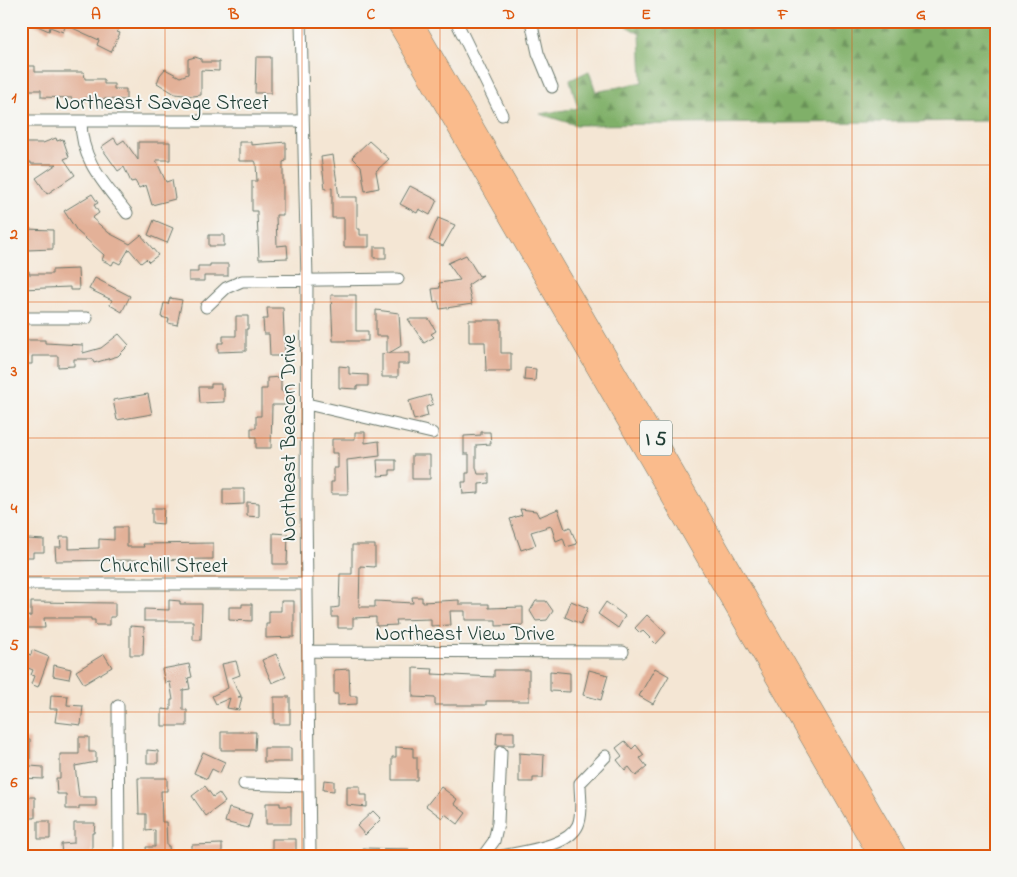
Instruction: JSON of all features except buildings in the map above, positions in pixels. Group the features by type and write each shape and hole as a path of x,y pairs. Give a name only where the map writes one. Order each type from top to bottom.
{"highway":[{"name":"I 5","path":"395,21 878,856"},
{"name":"I 5","path":"413,21 898,856"}],"street":[{"name":"Northeast Beacon Drive","path":"301,21 306,280 310,856"},
{"path":"456,21 502,115"},
{"path":"531,21 538,52 552,87"},
{"name":"Northeast Savage Street","path":"21,121 302,122"},
{"path":"81,121 81,139 89,161 127,214"},
{"path":"206,307 226,288 242,281 398,279"},
{"path":"21,318 87,318"},
{"path":"306,404 432,433"},
{"name":"Churchill Street","path":"21,584 307,584"},
{"name":"Northeast View Drive","path":"308,651 623,652"},
{"path":"118,706 119,856"},
{"path":"482,856 494,841 498,823 501,752"},
{"path":"502,856 564,841 574,832 580,817 580,783 606,756"},
{"path":"244,784 310,786"}],"green space":[{"path":"617,21 996,21 996,121 576,125 540,114 578,108 570,80 589,71 596,92 642,82 640,34"}]}
